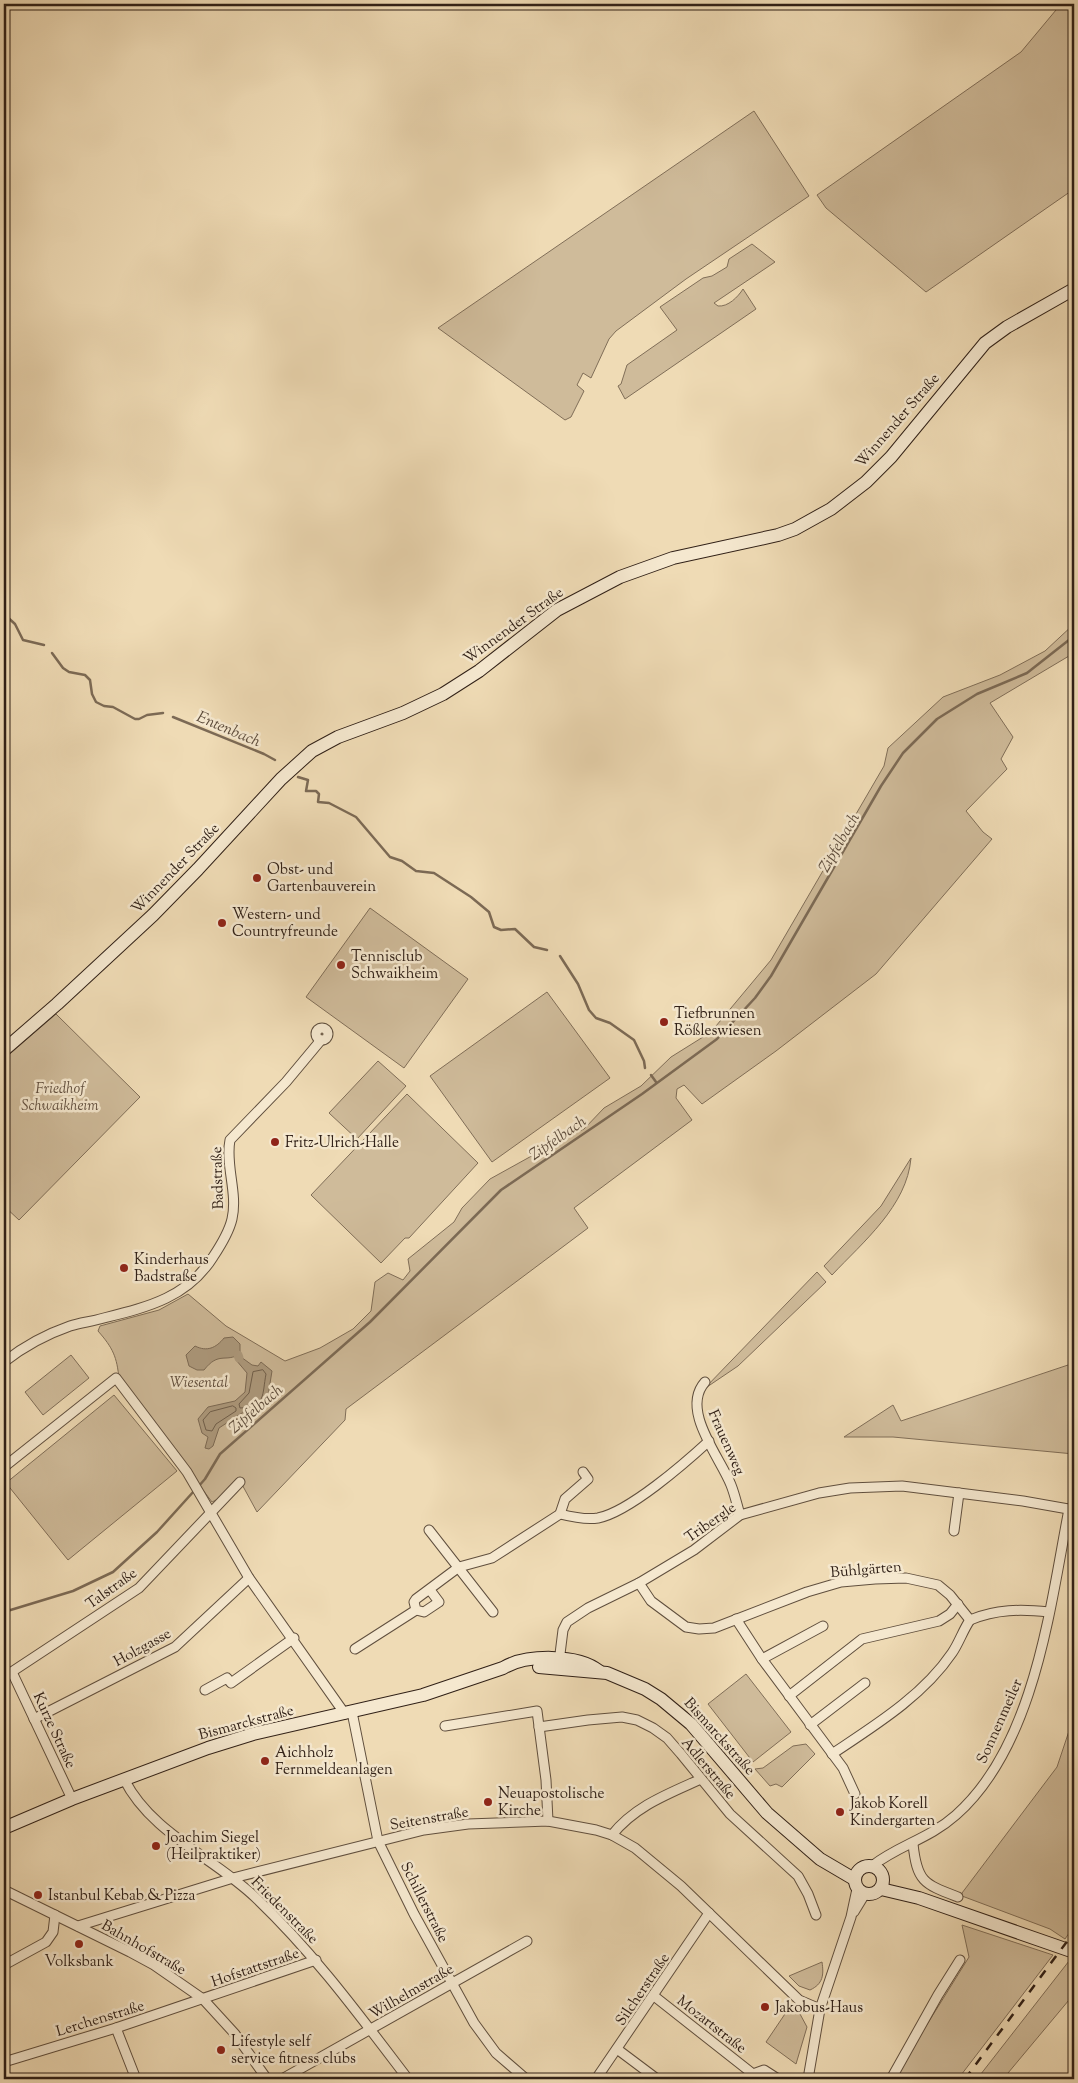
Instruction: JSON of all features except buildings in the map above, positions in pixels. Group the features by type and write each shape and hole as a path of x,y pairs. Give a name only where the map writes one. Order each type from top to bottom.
{"main road":[{"name":"Winnender Straße","path":"4,1050 64,998 153,915 198,870 286,774 312,751 338,737 403,713 443,694 479,671 557,610 613,580 673,558 778,535 795,529 825,513 848,498 891,457 985,343 1007,326 1074,289"},
{"name":"Bismarckstraße","path":"4,1828 124,1779 208,1748 253,1734 349,1713 423,1694 503,1668 512,1670 574,1661 594,1667 599,1671 645,1689 676,1710 691,1724 767,1813 820,1860 858,1883"},
{"path":"879,1876 872,1894 858,1883 866,1866 879,1876 919,1898 1074,1952"}],"street":[{"name":"Badstraße","path":"4,1362 35,1342 71,1325 156,1304 170,1298 195,1280 206,1269 221,1245 232,1218 233,1192 228,1148 230,1140 286,1082 321,1040"},
{"name":"Schillerstraße","path":"4,1467 116,1378 187,1472 249,1578 349,1713 378,1841 451,1984 474,2022 496,2053 526,2079"},
{"name":"Frauenweg","path":"705,1382 699,1388 696,1402 697,1411 708,1441 731,1485 740,1515"},
{"path":"560,1514 579,1518 598,1518 625,1507 672,1472 708,1441"},
{"path":"416,1610 414,1602 459,1567 492,1558 560,1514 565,1499 588,1479 583,1472"},
{"name":"Talstraße","path":"4,1677 139,1588 240,1482"},
{"name":"Tribergle","path":"558,1664 563,1630 567,1622 588,1608 639,1583 694,1550 740,1515 819,1492 850,1488 902,1486 1072,1509"},
{"path":"954,1531 960,1493"},
{"name":"Sonnenmeiler","path":"879,1876 891,1854 913,1844 958,1814 969,1803 990,1775 1028,1699 1043,1644 1072,1509"},
{"path":"429,1530 493,1612"},
{"name":"Holzgasse","path":"34,1719 175,1647 249,1578"},
{"name":"Bühlgärten","path":"639,1583 651,1601 686,1627 699,1629 714,1628 807,1592 841,1582 875,1579 906,1578 938,1585 950,1594 970,1620"},
{"path":"355,1649 416,1610 424,1612 439,1602 430,1590"},
{"path":"789,1696 862,1639 939,1621 950,1614 958,1604"},
{"path":"832,1754 895,1709 927,1682 953,1652 970,1620 986,1613 1020,1609 1049,1612"},
{"path":"736,1620 762,1659 848,1776 855,1794"},
{"path":"762,1659 823,1626"},
{"path":"205,1690 227,1678 231,1683 294,1638"},
{"name":"Kurze Straße","path":"12,1672 72,1799"},
{"path":"810,1725 865,1683"},
{"path":"445,1726 537,1711 546,1780 548,1821"},
{"name":"Adlerstraße","path":"539,1726 608,1717 622,1717 637,1720 653,1728 666,1738 741,1825 798,1876 808,1894 816,1915"},
{"name":"Friedenstraße","path":"124,1779 133,1797 145,1811 233,1878 276,1917 316,1960 408,2079"},
{"path":"612,1834 629,1816 642,1807 701,1780"},
{"name":"Seitenstraße","path":"78,1926 233,1878 424,1830 468,1824 548,1821 584,1826 612,1834 643,1853 709,1913 799,2000 820,2010"},
{"path":"913,1844 914,1861 918,1872 926,1882 934,1888 958,1897"},
{"path":"808,2079 820,2010 851,1917 858,1883"},
{"name":"Bahnhofstraße","path":"4,1890 154,1965 203,1999 235,2034 267,2079"},
{"name":"Silcherstraße","path":"596,2079 709,1913"},
{"path":"4,1965 46,1942 53,1932 55,1915"},
{"name":"Wilhelmstraße","path":"282,2079 527,1941"},
{"name":"Hofstattstraße","path":"203,1999 316,1960"},
{"path":"891,2079 933,2002 960,1960"},
{"name":"Mozartstraße","path":"654,1996 752,2077 764,2070 778,2079"},
{"name":"Lerchenstraße","path":"4,2062 203,1999"},
{"path":"116,2028 136,2079"},
{"path":"617,2049 657,2079"}],"green space":[{"path":"1061,4 1074,4 1074,189 926,292 826,208 817,195 1021,52"},
{"path":"754,111 809,196 686,279 616,331 609,339 591,378 583,373 577,385 584,391 571,417 565,420 438,328"},
{"path":"752,244 775,262 714,303 722,306 729,303 743,289 756,309 625,399 618,386 621,384 627,365 677,330 660,307 703,278 712,276 727,267 729,259"},
{"name":"Wiesental","path":"1074,624 1074,653 990,703 1013,737 1001,759 1007,769 966,811 983,832 992,839 876,974 776,1051 702,1104 684,1085 677,1089 676,1098 692,1120 574,1208 588,1228 346,1409 345,1420 257,1512 239,1479 220,1498 212,1502 119,1379 113,1353 98,1331 100,1326 159,1310 188,1294 226,1326 285,1361 320,1348 353,1329 371,1311 375,1282 388,1273 403,1280 410,1271 408,1259 454,1222 462,1208 490,1179 584,1129 604,1108 641,1086 671,1057 711,1032 771,960 884,766 888,748 943,697 1000,675 1045,651"},
{"path":"370,908 468,979 404,1068 306,997"},
{"path":"547,992 610,1078 492,1162 430,1076"},
{"name":"Friedhof Schwaikheim","path":"56,1014 140,1097 19,1220 4,1206 4,1059"},
{"path":"378,1061 406,1086 357,1139 329,1113"},
{"path":"407,1094 478,1163 409,1238 405,1238 381,1263 311,1195"},
{"path":"911,1158 908,1175 901,1192 882,1222 832,1275 824,1266 881,1206"},
{"path":"817,1272 826,1282 738,1366 704,1389"},
{"path":"71,1355 89,1378 43,1415 25,1392"},
{"path":"1074,1363 1074,1454 893,1437 844,1437 893,1405 901,1421"},
{"path":"114,1395 177,1471 68,1560 6,1483"},
{"path":"746,1674 791,1732 753,1762 708,1704"},
{"path":"1074,1716 1074,1926 1065,1939 1050,1929 962,1896 962,1893 1057,1767"},
{"path":"806,1744 815,1754 782,1787 776,1784 770,1786 755,1769 763,1768 793,1746"},
{"path":"962,1925 1053,1955 958,2079 896,2079 921,2034 969,1957"},
{"path":"1069,1961 1074,1964 1074,1994 1003,2079 977,2079"},
{"path":"822,1962 822,1979 818,1985 810,1990 799,1986 789,1976"},
{"path":"789,2008 800,2014 807,2027 796,2064 766,2042"}],"water":[{"path":"233,1337 240,1344 240,1354 230,1358 218,1359 209,1364 204,1370 197,1370 189,1366 186,1355 195,1346 207,1349 218,1344 224,1338"},
{"path":"241,1357 252,1365 258,1366 261,1362 272,1371 267,1402 259,1411 242,1413 219,1428 213,1446 209,1449 205,1448 208,1437 202,1433 198,1419 208,1407 235,1401 245,1392 247,1373 236,1360"}],"waterway":[{"name":"Entenbach","path":"4,614 15,624 23,640 44,645"},
{"name":"Zipfelbach","path":"198,1487 220,1454 370,1322 501,1190 642,1094 717,1039 755,998 771,976 881,786 903,753 937,719 977,694 1027,673 1074,636"},
{"name":"Entenbach","path":"52,653 63,668 69,672 85,675 90,680 92,694 96,702 104,706 113,707 135,719 163,713"},
{"name":"Entenbach","path":"173,717 275,760"},
{"name":"Entenbach","path":"298,777 308,780 306,791 316,791 319,794 318,802 329,803 356,817 390,857 402,861 416,871 434,873 471,897 489,912 494,927 501,930 515,929 534,947 547,950"},
{"name":"Entenbach","path":"560,956 578,984 589,1010 596,1018 610,1023 634,1040 644,1061 645,1068"},
{"name":"Entenbach","path":"651,1075 656,1082"},
{"name":"Zipfelbach","path":"4,1612 73,1591 113,1572 157,1532 194,1491"}],"railway":[{"path":"965,2079 1074,1932"}],"place":[{"name":"Obst- und Gartenbauverein","path":"257,878"},
{"name":"Western- und Countryfreunde","path":"222,923"},
{"name":"Tennisclub Schwaikheim","path":"341,965"},
{"name":"Tiefbrunnen Rößleswiesen","path":"664,1022"},
{"name":"Fritz-Ulrich-Halle","path":"275,1142"},
{"name":"Kinderhaus Badstraße","path":"124,1268"},
{"name":"Aichholz Fernmeldeanlagen","path":"265,1761"},
{"name":"Neuapostolische Kirche","path":"488,1802"},
{"name":"Jakob Korell Kindergarten","path":"840,1812"},
{"name":"Joachim Siegel (Heilpraktiker)","path":"156,1846"},
{"name":"Istanbul Kebab & Pizza","path":"38,1895"},
{"name":"Volksbank","path":"79,1944"},
{"name":"Jakobus-Haus","path":"765,2007"},
{"name":"Lifestyle self service fitness clubs","path":"221,2050"}]}
